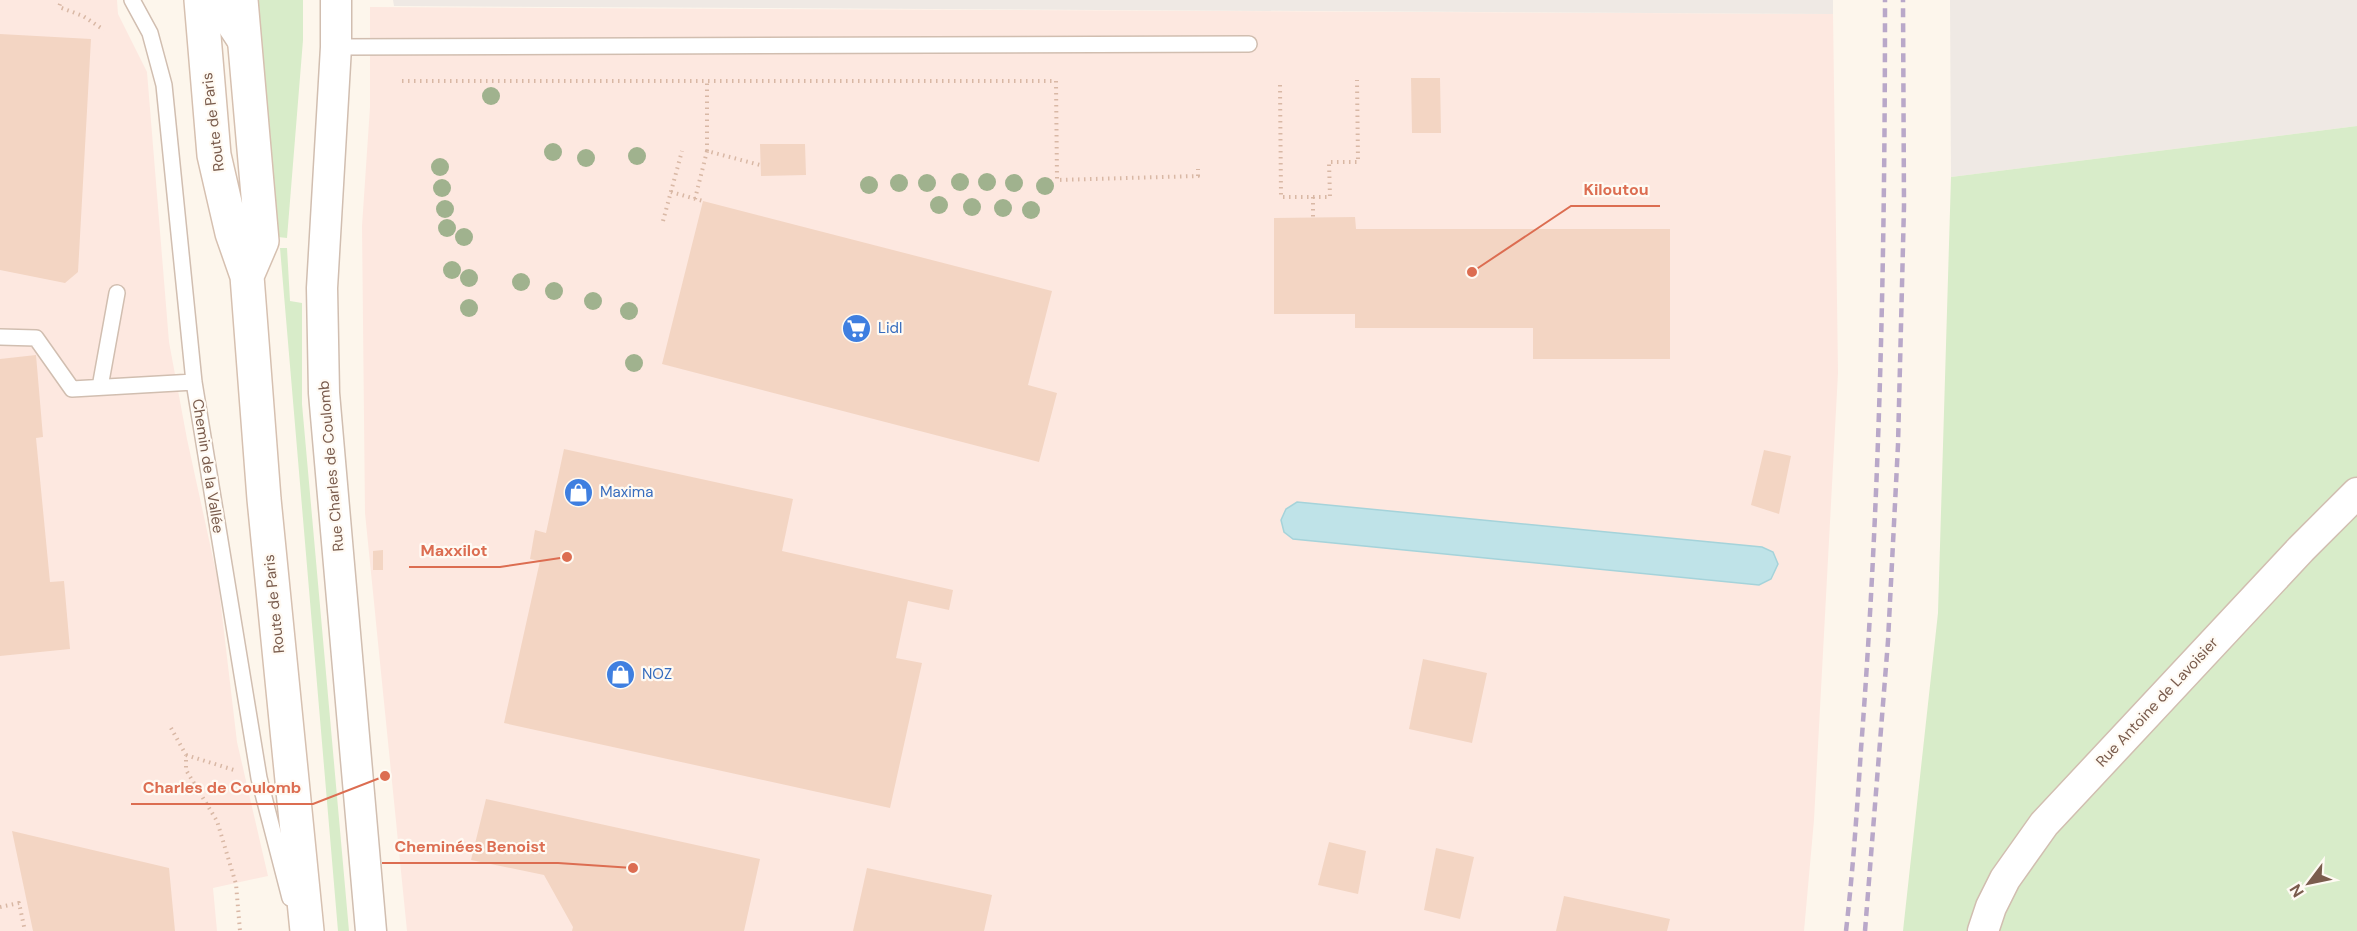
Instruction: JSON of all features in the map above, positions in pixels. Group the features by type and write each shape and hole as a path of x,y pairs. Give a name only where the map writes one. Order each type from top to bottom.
{"main road":[{"name":"Route de Paris","path":"203,0 214,155 232,233 248,276 264,499 308,931"},
{"name":"Route de Paris","path":"242,0 262,241 248,276"}],"street":[{"path":"203,0 222,9 245,44"},
{"name":"Rue Charles de Coulomb","path":"336,0 336,47 322,288 324,393 371,931"},
{"name":"Rue Antoine de Lavoisier","path":"1983,931 1991,907 2005,879 2044,824 2309,541 2357,493"}],"lane":[{"name":"Chemin de la Vallée","path":"132,0 150,33 164,85 194,382 259,778 298,931"},
{"path":"336,47 1249,44"},
{"path":"100,387 117,293"},
{"path":"0,337 36,338 72,389 194,382"}],"path":[{"path":"60,4 59,7 83,16 104,30"},
{"path":"1280,85 1281,197 1330,197 1329,162 1358,162 1357,80"},
{"path":"402,81 1056,81 1057,180 1198,177 1198,169"},
{"path":"695,199 707,151 707,81"},
{"path":"663,221 682,151"},
{"path":"707,151 760,165"},
{"path":"671,192 703,201"},
{"path":"1313,197 1313,218"},
{"path":"171,728 186,755 186,770 217,821 236,884 240,931"},
{"path":"186,755 259,778"},
{"path":"0,907 19,903 25,931"}],"shaded area":[{"path":"0,0 117,0 118,14 147,72 169,342 187,439 218,581 237,742 268,876 213,888 217,931 0,931"},
{"path":"393,0 1833,0 1833,14 394,6"},
{"path":"1950,0 2357,0 2357,126 1951,177"},
{"path":"370,7 1833,14 1838,373 1814,820 1804,931 407,931 365,513 362,226 370,107"}],"green space":[{"path":"257,0 303,0 303,40 287,238 278,237"},
{"path":"2357,126 2357,931 1903,931 1938,613 1951,177"},
{"path":"280,248 287,248 290,301 302,303 302,404 349,931 338,931"}],"water":[{"path":"1297,502 1762,547 1773,552 1778,564 1771,579 1759,585 1293,539 1284,532 1281,520 1286,509"}],"building":[{"path":"0,34 91,39 78,272 65,283 0,270"},
{"path":"1411,78 1440,78 1441,133 1412,133"},
{"path":"760,144 805,144 806,175 761,176"},
{"name":"Lidl","path":"703,201 1052,291 1028,385 1057,393 1039,462 662,364"},
{"path":"1355,217 1356,229 1670,229 1670,359 1533,359 1533,328 1355,328 1355,314 1274,314 1274,218"},
{"path":"36,355 43,437 36,438 50,582 64,581 70,649 0,656 0,359"},
{"path":"564,449 793,499 782,551 953,590 949,610 908,601 896,658 922,663 890,808 504,723 540,561 530,559 535,530 546,533"},
{"path":"1764,450 1791,456 1779,514 1751,505"},
{"path":"383,550 383,570 373,570 373,551"},
{"path":"1423,659 1487,673 1472,743 1409,729"},
{"path":"486,799 760,859 744,931 572,931 573,927 544,875 471,860"},
{"path":"12,831 169,868 175,931 33,931"},
{"path":"1329,842 1366,851 1358,894 1318,885"},
{"path":"1436,848 1474,857 1460,919 1424,910"},
{"path":"867,868 992,895 984,931 853,931"},
{"path":"1564,896 1670,919 1667,931 1556,931"}],"railway":[{"path":"1846,931 1855,840 1877,469 1884,187 1885,0"},
{"path":"1865,931 1888,641 1898,445 1904,206 1903,0"}],"place":[{"name":"Kiloutou","path":"1472,272"},
{"name":"Lidl","path":"857,328"},
{"name":"Maxima","path":"579,492"},
{"name":"Maxxilot","path":"567,557"},
{"name":"NOZ","path":"621,674"},
{"name":"Charles de Coulomb","path":"385,776"},
{"name":"Cheminées Benoist","path":"633,868"}]}
